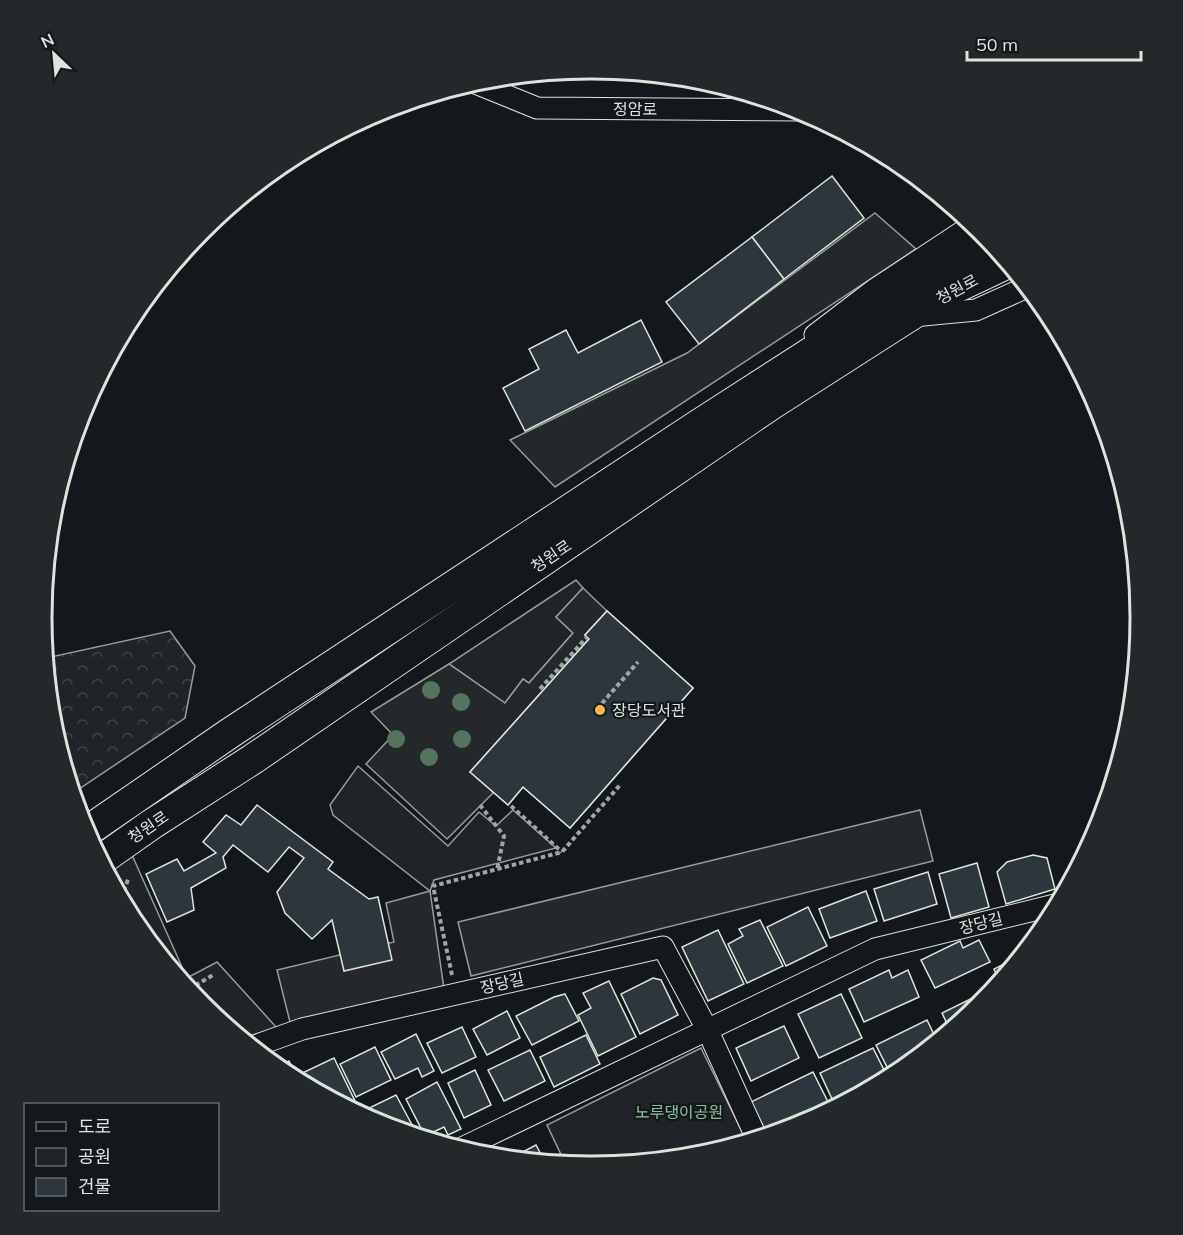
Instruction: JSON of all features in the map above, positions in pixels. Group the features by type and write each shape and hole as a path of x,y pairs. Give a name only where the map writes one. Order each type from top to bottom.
{"main road":[{"name":"청원로","path":"95,826 230,733 698,425 883,306 984,248"},
{"name":"청원로","path":"108,855 253,759 772,404 947,292 1001,266"}],"street":[{"name":"정암로","path":"489,88 537,108 772,110"},
{"path":"698,425 874,290 966,229"},
{"path":"909,316 976,310 1020,290"},
{"name":"장당길","path":"473,1143 875,949 1046,907"},
{"name":"장당길","path":"261,1044 302,1029 663,946 706,1029 753,1131"}],"path":[{"path":"540,689 587,637"},
{"path":"597,709 638,662"},
{"path":"456,993 433,886 562,852 620,784"},
{"path":"480,805 504,836 497,870"},
{"path":"512,806 562,852"},
{"path":"125,887 129,877"},
{"path":"197,985 213,975"}],"green space":[{"path":"576,580 583,588 556,617 573,633 529,683 523,679 505,703 449,664"},
{"path":"170,631 195,666 185,718 80,788 63,723 54,656"},
{"path":"358,766 448,846 479,812 496,826 513,810 556,848 434,880 430,891 333,815 330,805"},
{"path":"132,855 183,970 143,917 114,868"},
{"path":"217,962 277,1028 251,1035 210,999 189,977"},
{"name":"노루댕이공원","path":"701,1048 743,1134 662,1152 627,1155 561,1155 547,1125"}],"shaded area":[{"path":"875,213 916,249 555,487 510,440 687,353"},
{"path":"583,588 607,611 585,635 589,639 471,772 494,792 447,839 366,764 393,735 371,712 449,664 505,703 523,679 529,683 573,633 556,617"},
{"path":"920,810 933,861 471,976 458,922"},
{"path":"430,891 444,989 292,1030 277,970 394,942 386,903"}],"building":[{"path":"832,176 864,218 784,279 752,237"},
{"path":"752,237 784,279 699,344 666,302"},
{"path":"641,320 662,362 525,431 503,388 539,369 529,349 566,330 578,353"},
{"name":"장당도서관","path":"607,611 693,688 570,828 523,787 508,805 470,772 589,639 585,635","holes":["627,653 648,671 605,721 583,703"]},
{"name":"장당도서관","path":"607,611 693,688 570,828 523,787 508,805 470,772 589,639 585,635"},
{"path":"257,805 333,862 328,869 369,899 378,897 392,960 344,971 332,920 312,939 285,913 277,892 304,858 289,847 268,872 233,845 223,857 226,868 191,888 194,910 167,922 146,874 177,859 184,871 216,853 203,842 226,815 241,825"},
{"path":"1033,855 1047,858 1055,889 1006,904 997,872 1007,862"},
{"path":"977,863 989,907 951,918 939,874"},
{"path":"928,872 937,904 884,921 874,889"},
{"path":"866,891 877,921 830,938 819,909"},
{"path":"808,907 827,946 786,966 767,927"},
{"path":"760,920 783,966 747,983 728,944 743,936 739,929"},
{"path":"718,930 744,984 708,1001 682,947"},
{"path":"979,940 990,962 935,988 921,960 960,941 963,948"},
{"path":"1005,964 996,974 994,969"},
{"path":"889,970 892,978 908,970 919,997 864,1022 849,989"},
{"path":"653,978 661,980 678,1015 640,1034 621,994"},
{"path":"609,981 636,1037 598,1056 578,1015 591,1008 583,993"},
{"path":"565,994 579,1021 532,1045 516,1016"},
{"path":"841,994 862,1038 819,1058 798,1014"},
{"path":"975,997 947,1023 942,1013"},
{"path":"507,1011 520,1038 487,1055 473,1029"},
{"path":"927,1020 934,1034 888,1068 876,1045"},
{"path":"784,1026 799,1058 751,1081 736,1048"},
{"path":"462,1027 476,1057 442,1073 427,1043"},
{"path":"416,1034 434,1071 422,1077 418,1068 395,1079 381,1052"},
{"path":"586,1035 600,1064 554,1087 540,1057"},
{"path":"375,1047 391,1080 356,1097 340,1064"},
{"path":"873,1048 884,1070 832,1099 820,1073"},
{"path":"530,1050 545,1081 504,1101 488,1070"},
{"path":"334,1058 355,1101 353,1101 303,1073"},
{"path":"475,1070 491,1105 464,1118 448,1083"},
{"path":"813,1072 828,1102 764,1128 751,1102"},
{"path":"437,1082 461,1129 448,1135 444,1127 433,1132 421,1129 406,1099"},
{"path":"396,1095 413,1126 385,1115 369,1108"},
{"path":"536,1145 541,1154 522,1152"}],"place":[{"name":"장당도서관","path":"600,710"}]}
